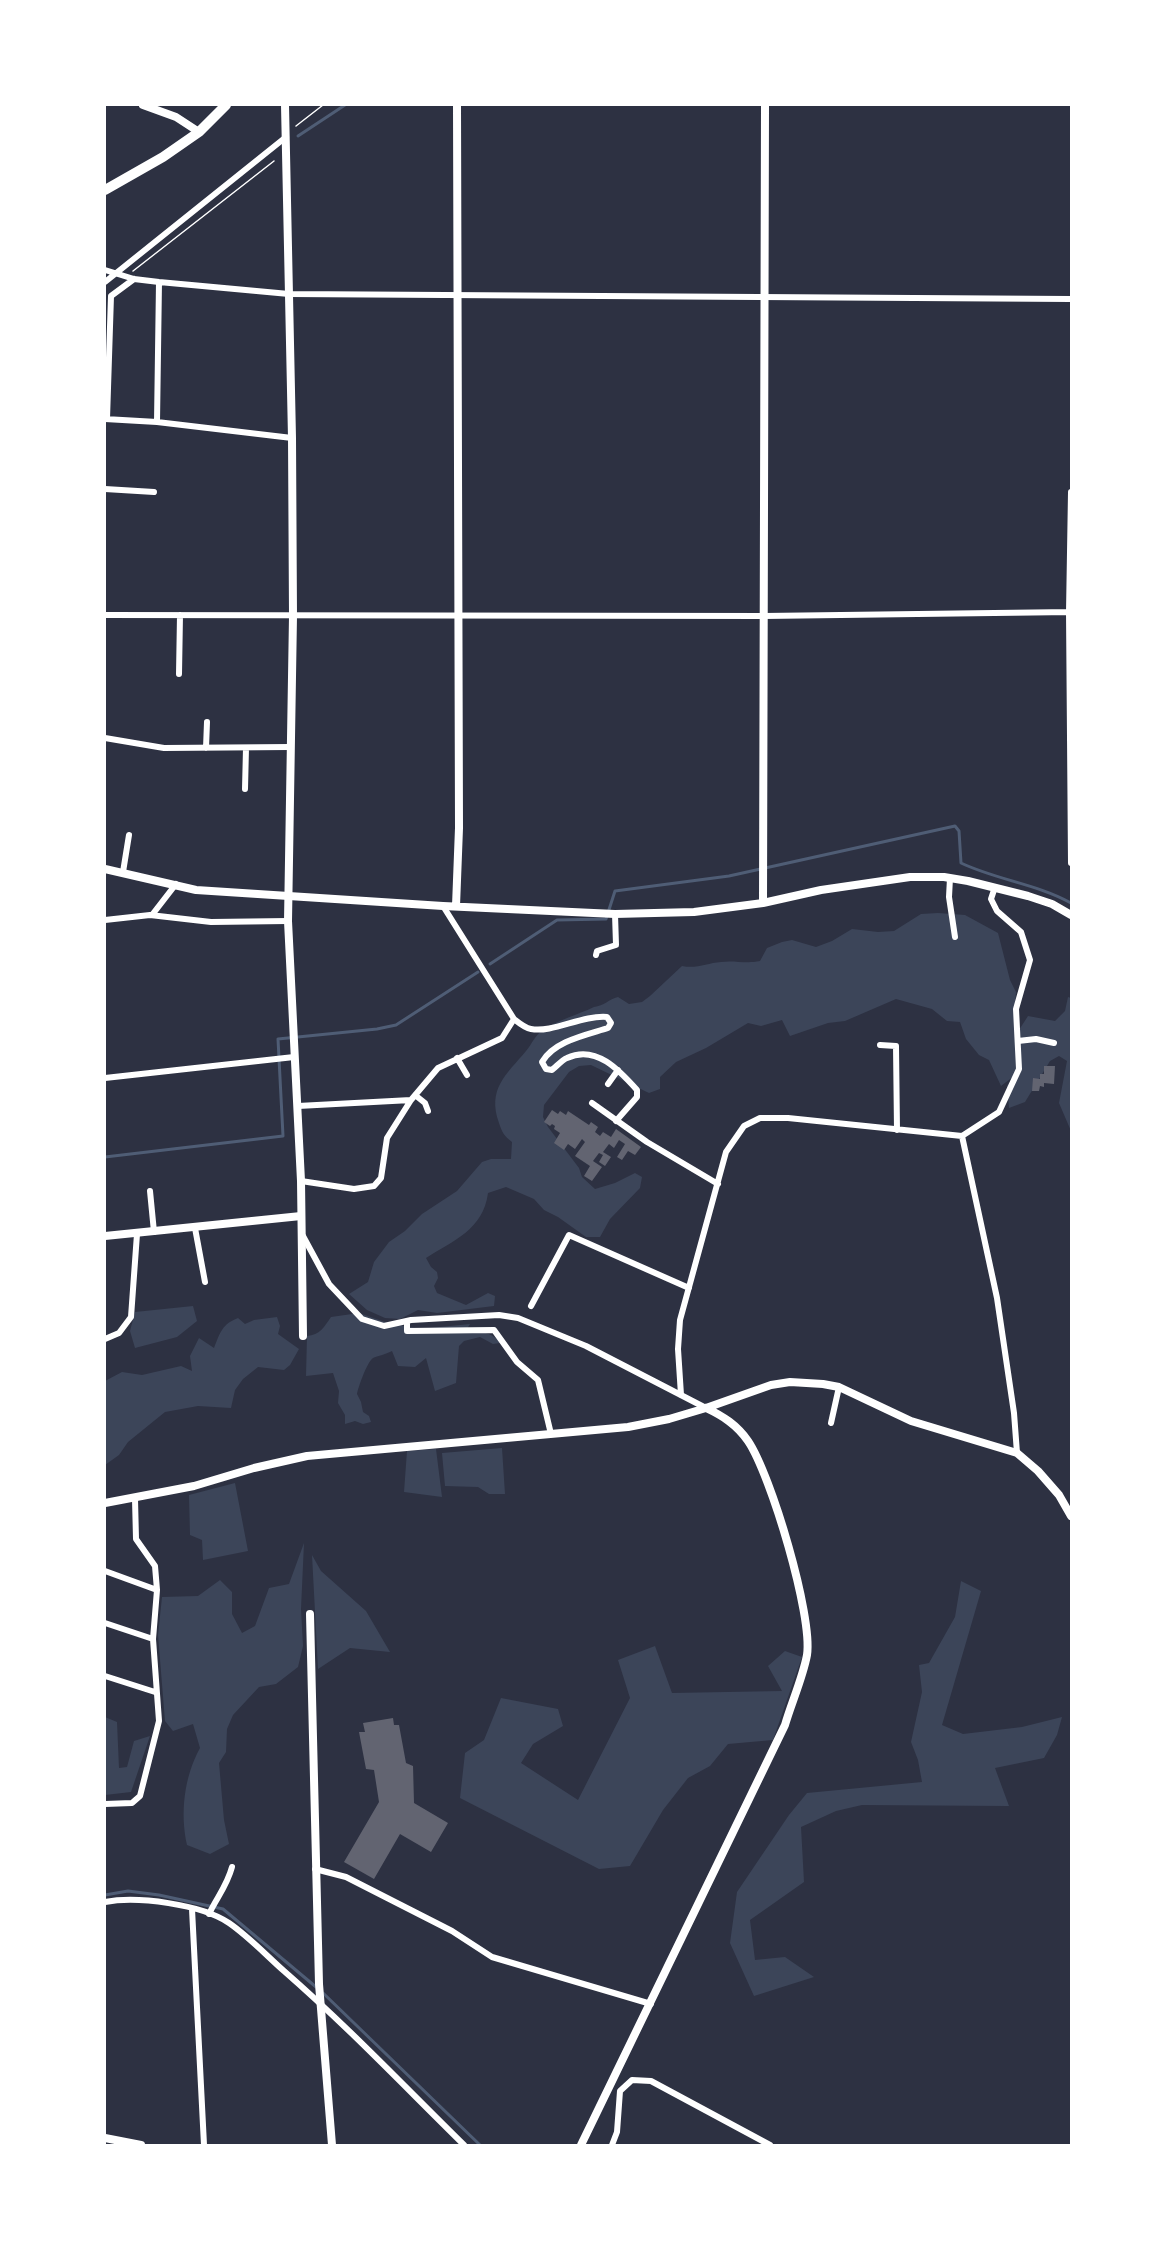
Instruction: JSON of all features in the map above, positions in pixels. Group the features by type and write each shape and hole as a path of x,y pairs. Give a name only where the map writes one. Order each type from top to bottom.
{"highway":[{"path":"105,190 163,158 199,132 226,105"}],"main road":[{"path":"285,105 293,616 288,921 293,1032 290,1057 298,1106 301,1181 303,1336"},
{"path":"310,1614 319,1984 332,2145"}],"street":[{"path":"143,105 176,117 199,132"},
{"path":"456,906 459,828 457,105"},
{"path":"762,903 765,105"},
{"path":"105,282 286,137"},
{"path":"105,270 134,279 289,294 1071,299"},
{"path":"134,279 111,296 106,419 157,422 292,438"},
{"path":"157,422 159,282"},
{"path":"105,489 154,492"},
{"path":"1071,492 1071,863"},
{"path":"105,615 764,616 1070,612"},
{"path":"180,615 180,674"},
{"path":"206,748 207,722"},
{"path":"105,738 164,748 290,747"},
{"path":"245,789 246,748"},
{"path":"123,872 129,835"},
{"path":"105,869 196,890 611,914 694,912 762,903 821,890 910,877 950,878 995,887 1052,904 1071,915"},
{"path":"950,878 949,897 955,937"},
{"path":"152,915 176,884"},
{"path":"681,1395 678,1349 680,1320 726,1152 744,1126 760,1118 788,1118 962,1136 999,1112 1019,1069 1016,1009 1030,960 1021,932 997,911 991,899 995,887"},
{"path":"443,906 514,1019 527,1029 545,1029 594,1016 607,1017 611,1023 608,1029 579,1036 548,1053 543,1062 546,1069 552,1070 567,1058 590,1054 618,1070 637,1090 637,1097 616,1121"},
{"path":"596,955 597,951 616,945 611,914"},
{"path":"105,920 152,915 211,922 288,921"},
{"path":"301,1181 354,1190 374,1186 381,1178 387,1138 413,1098 438,1068 502,1038 514,1019"},
{"path":"1018,1041 1036,1039 1054,1043"},
{"path":"880,1045 896,1046 897,1130"},
{"path":"105,1078 290,1057"},
{"path":"457,1058 466,1075"},
{"path":"609,1084 618,1070"},
{"path":"298,1106 413,1098 425,1103 428,1111"},
{"path":"592,1103 646,1142 718,1184"},
{"path":"962,1136 997,1298 1014,1413 1017,1453"},
{"path":"150,1191 154,1232"},
{"path":"105,1236 301,1216"},
{"path":"195,1228 205,1282"},
{"path":"302,1233 329,1284 362,1319 384,1326 406,1321 499,1315 518,1318 586,1346 727,1418 747,1439 757,1456 784,1533 807,1631 807,1656 785,1725 642,2024 626,2050 581,2145"},
{"path":"105,1339 119,1333 131,1317 137,1234"},
{"path":"531,1306 569,1235 689,1288"},
{"path":"406,1321 407,1330 494,1330 517,1362 538,1380 551,1434"},
{"path":"105,1503 194,1486 254,1468 307,1456 628,1427 669,1419 771,1385 790,1382 839,1387 911,1421 1017,1453 1059,1495 1071,1516"},
{"path":"831,1423 839,1387"},
{"path":"105,1804 132,1803 140,1796 159,1721 155,1692 153,1639 157,1590 155,1566 136,1539 135,1499"},
{"path":"105,1571 157,1590"},
{"path":"105,1623 153,1639"},
{"path":"105,1676 155,1692"},
{"path":"209,1914 216,1899 228,1884 232,1868"},
{"path":"315,1869 346,1877 452,1931 492,1957 651,2004"},
{"path":"105,1902 126,1899 192,1909 228,1923 320,2003 464,2145"},
{"path":"192,1909 204,2145"},
{"path":"612,2145 617,2132 620,2091 632,2080 651,2081 770,2145"},
{"path":"105,2138 141,2145"}],"path":[{"path":"297,126 323,105"},
{"path":"126,277 274,161"}],"shaded area":[{"path":"921,914 965,915 998,933 1010,980 1016,992 1016,1072 1017,1033 1028,1016 1055,1021 1065,1011 1068,997 1071,998 1071,1131 1059,1103 1067,1061 1059,1056 1050,1061 1025,1102 1009,1108 1007,1086 1014,1076 1001,1086 989,1060 979,1055 966,1039 960,1022 947,1021 932,1009 896,999 845,1021 828,1023 790,1036 782,1020 761,1026 748,1023 706,1048 676,1062 660,1077 660,1089 649,1093 591,1065 579,1066 569,1072 544,1105 543,1117 548,1127 579,1168 582,1177 595,1189 615,1183 635,1173 642,1177 640,1188 610,1219 600,1237 586,1237 544,1210 534,1199 506,1187 488,1193 480,1216 466,1233 426,1258 437,1272 438,1278 434,1286 437,1293 466,1305 488,1293 495,1296 494,1306 437,1313 418,1310 400,1319 385,1318 367,1310 349,1294 368,1282 374,1262 389,1242 405,1231 422,1214 457,1191 482,1162 491,1159 511,1159 512,1142 502,1131 496,1111 497,1092 500,1083 543,1030 561,1020 618,997 629,1004 642,1002 682,966 760,961 767,948 782,942 792,940 816,947 852,929 894,931"},
{"path":"193,1306 197,1321 177,1337 135,1348 130,1331 135,1312"},
{"path":"359,1313 388,1323 420,1329 470,1324 467,1329 489,1334 500,1343 493,1344 480,1337 464,1341 459,1346 456,1383 435,1391 426,1358 415,1367 398,1366 392,1351 373,1358 357,1394 363,1412 369,1416 371,1422 363,1424 355,1421 345,1424 345,1415 338,1403 339,1391 333,1373 306,1376 307,1336 318,1332 331,1317"},
{"path":"277,1317 280,1326 278,1334 299,1349 290,1365 284,1370 258,1367 243,1379 235,1390 231,1408 198,1406 165,1412 128,1442 119,1455 105,1465 105,1381 122,1372 142,1375 181,1366 192,1371 190,1356 199,1338 214,1348 222,1330 233,1320 238,1318 245,1324 254,1320"},
{"path":"502,1448 505,1494 489,1494 478,1487 445,1486 442,1453"},
{"path":"436,1449 442,1497 404,1492 407,1451"},
{"path":"235,1483 248,1551 203,1560 202,1540 190,1535 189,1495"},
{"path":"304,1543 301,1609 303,1646 298,1667 276,1684 259,1687 233,1715 227,1729 226,1752 219,1763 224,1820 229,1844 210,1854 187,1845 184,1820 185,1795 190,1771 200,1748 193,1724 173,1731 165,1721 158,1635 162,1597 198,1596 220,1580 232,1592 232,1614 242,1633 255,1626 269,1588 289,1584"},
{"path":"312,1555 321,1571 366,1611 390,1652 350,1648 318,1669"},
{"path":"961,1581 981,1591 942,1725 963,1734 1022,1727 1062,1717 1057,1735 1044,1758 995,1768 1009,1806 862,1805 836,1811 801,1827 804,1882 750,1920 755,1960 785,1957 814,1977 754,1996 730,1943 737,1892 789,1815 807,1793 922,1782 918,1760 911,1742 922,1692 919,1665 929,1663 955,1617"},
{"path":"655,1646 672,1693 782,1691 768,1666 785,1651 802,1657 773,1740 728,1744 710,1766 688,1778 663,1810 630,1866 599,1869 460,1798 465,1753 484,1740 501,1698 558,1709 563,1726 533,1744 521,1763 578,1800 630,1698 618,1660"},
{"path":"105,1717 117,1722 119,1768 127,1767 134,1741 150,1736 131,1792 105,1795"}],"building":[{"path":"1044,1066 1055,1066 1054,1084 1044,1083 1044,1087 1040,1086 1039,1091 1032,1091 1033,1078 1040,1079 1040,1074 1044,1074"},
{"path":"552,1110 566,1115 568,1111 589,1125 591,1122 598,1127 595,1132 600,1136 603,1132 611,1137 616,1129 641,1147 635,1155 628,1151 622,1160 617,1157 625,1144 619,1140 614,1148 609,1144 603,1152 611,1157 605,1166 599,1162 603,1155 599,1153 593,1161 602,1167 592,1181 584,1176 590,1166 575,1156 585,1142 582,1139 575,1149 568,1144 564,1150 554,1143 560,1133 554,1129 555,1126 544,1122"},
{"path":"393,1718 394,1725 399,1725 406,1763 413,1766 414,1803 448,1823 431,1852 400,1834 374,1879 344,1862 379,1802 374,1770 366,1769 359,1732 365,1732 363,1723"}],"waterway":[{"path":"298,136 345,105"},
{"path":"490,964 557,920 606,919 615,891 729,876 955,826 959,831 961,863 1045,891 1071,903"},
{"path":"105,1157 283,1136 278,1039 396,1025 478,972"},
{"path":"105,1895 128,1891 159,1895 223,1909 316,1987"},
{"path":"323,1993 480,2145"}]}
